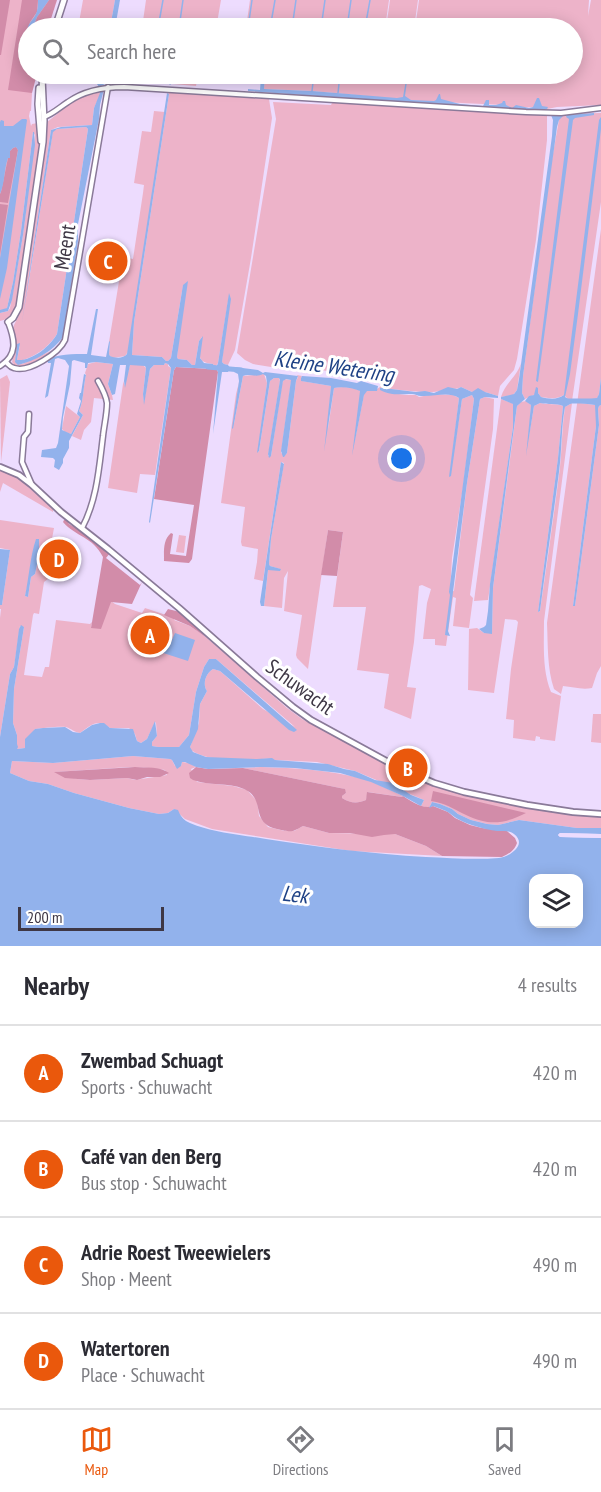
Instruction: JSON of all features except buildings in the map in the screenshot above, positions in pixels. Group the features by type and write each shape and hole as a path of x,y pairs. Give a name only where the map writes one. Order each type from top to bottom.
{"main road":[{"path":"59,18 64,0"},
{"path":"5,323 13,318 18,307 41,149 43,84"}],"street":[{"path":"41,114 54,112 75,98 106,87 558,112 601,108"},
{"name":"Meent","path":"6,362 15,369 32,367 54,353 65,340 106,87"},
{"path":"0,366 11,355 14,342 5,323"},
{"path":"82,528 95,491 107,402 98,381"},
{"name":"Schuwacht","path":"29,414 22,462 32,485"},
{"name":"Schuwacht","path":"1,468 19,475 32,485 61,512 180,608 257,677 311,720 399,768 434,783 464,792 527,805 573,812 601,813"}],"shaded area":[{"path":"0,0 55,0 50,18 18,18 18,84 32,84 29,116 31,126 38,123 39,151 16,305 10,317 0,321 0,313 10,308 23,235 35,135 33,132 13,282 7,308 0,312"},
{"path":"0,0 10,0 1,55 0,55"},
{"path":"22,0 38,0 37,12 33,18 19,18"},
{"path":"49,0 57,0 51,18 37,17"},
{"path":"83,0 115,0 112,18 80,18"},
{"path":"146,0 221,0 218,18 143,18"},
{"path":"250,0 389,0 386,18 247,18"},
{"path":"390,0 418,0 415,18 387,18"},
{"path":"419,0 589,0 588,16 591,0 601,0 601,105 547,109 509,108 503,105 264,89 264,84 583,84 583,18 416,18"},
{"path":"18,26 18,84 34,84 32,93 8,90"},
{"path":"173,84 196,84 196,86"},
{"path":"96,92 101,93 94,108 92,125 58,127 51,130 24,311 53,131 86,127 88,129 57,334 41,351 19,361 17,360 20,344 15,361 22,364 53,350 31,364 16,367 12,362 16,343 13,329 21,311 46,123 73,101"},
{"path":"167,93 269,99 272,118 251,258 235,350 228,365 222,362 229,295 216,366 200,359 202,337 199,341 195,365 187,360 178,359 183,285 171,358 166,361 162,357 132,355 134,322 169,94"},
{"path":"273,102 331,105 336,103 547,115 547,140 536,240 514,370 500,386 498,396 485,392 472,392 461,387 432,392 383,388 385,392 419,397 433,394 453,395 459,398 450,476 462,399 472,395 474,399 452,558 450,592 454,591 480,399 485,397 494,399 493,429 470,595 473,598 469,628 453,626 456,598 453,597 446,646 435,645 435,639 423,639 431,589 419,586 407,687 416,688 411,719 384,708 389,674 357,670 366,607 333,607 343,532 328,530 308,669 296,655 302,615 284,611 288,571 284,578 282,608 264,606 268,570 280,569 269,564 284,463 281,462 263,581 254,579 258,549 242,546 241,542 245,507 221,503 236,394 239,382 233,429 243,376 264,374 267,383 258,452 270,381 279,378 280,381 268,456 271,456 282,384 284,379 291,380 281,453 283,457 287,453 297,375 302,376 302,381 331,386 328,429 334,388 348,387 361,391 355,440 364,394 366,391 374,391 380,387 381,381 321,370 253,364 237,353 276,119"},
{"path":"154,111 165,112 128,352 125,356 113,358 109,354 109,342 123,257 133,259 143,193 144,185 134,183 142,131 151,132"},
{"path":"601,113 601,202 572,401 564,395 550,398 541,397 538,393 525,399 522,393 523,376 560,114"},
{"path":"16,147 18,150 8,203 0,202 10,151"},
{"path":"0,204 8,205 0,255"},
{"path":"601,229 601,378 597,399 579,401 595,405 596,426 573,606 575,606 599,425 598,409 601,405 601,666 592,688 563,686 561,694 554,689 550,673 547,623"},
{"path":"96,362 113,364 108,384 113,400 94,398 91,422 84,430 81,440 72,436 83,415 79,411 83,398 85,373 88,364"},
{"path":"165,363 171,368 155,475 140,474 137,493 108,488 123,384 124,381 124,386 130,365 143,365 146,368 144,402 150,369 154,365"},
{"path":"521,363 517,390 513,395 501,397 517,372"},
{"path":"176,367 216,368 218,372 192,559 189,563 164,561 164,549 165,542 171,533 173,534 170,554 186,556 194,505 154,499"},
{"path":"7,375 10,382 1,462 0,379"},
{"path":"501,399 514,404 513,427 488,600 474,601"},
{"path":"526,401 531,405 529,436 534,406 540,403 563,406 538,612 540,611 558,485 565,407 572,403 544,621 544,657 548,684 551,692 561,696 555,741 540,739 536,736 535,741 513,738 514,720 506,719 518,622 516,620 505,619 494,693 468,690 469,629 477,628 484,633 492,633 493,588 517,406"},
{"path":"66,406 80,417 71,434 62,429"},
{"path":"0,470 16,476 53,509 53,512 3,483 0,492"},
{"path":"0,520 54,528 49,555 53,556 48,579 44,582 39,614 34,613 33,615 24,675 42,677 45,667 49,667 56,620 90,624 92,622 91,628 111,601 142,613 145,608 175,618 174,620 190,626 302,719 408,776 433,786 515,805 572,814 601,815 601,828 577,828 519,820 498,825 487,824 471,820 440,804 432,802 429,808 421,806 424,800 355,771 317,762 222,759 198,754 190,747 199,723 200,704 207,691 206,679 208,673 213,669 220,671 263,709 295,727 216,659 209,659 204,667 196,692 189,735 179,747 152,746 157,736 155,722 147,739 141,743 137,741 135,734 129,728 110,728 98,723 80,733 66,727 35,729 25,748 17,749 17,735 13,723 14,689 24,627 20,626 0,737 0,605 2,605 10,550 0,548","holes":["39,539 39,555 35,574 31,577 28,597 25,596"]},
{"path":"64,520 110,553 106,558 140,585 142,582 132,604 111,602 101,629 91,628 103,557 94,545 68,527 63,522"},
{"path":"328,530 343,532 337,576 321,575"},
{"path":"179,535 186,536 184,553 176,552"},
{"path":"168,609 180,612 207,638 190,626 164,615"},
{"path":"593,714 601,714 601,743 591,742"},
{"path":"133,756 170,759 175,766 181,766 182,762 189,763 196,767 191,769 197,782 247,790 257,801 259,816 268,827 285,831 294,831 303,826 329,833 395,834 426,846 442,856 351,851 212,829 185,819 174,809 168,813 159,814 129,808 48,784 29,781 10,773 12,761 53,763","holes":["129,767 165,770 167,775 135,780 127,778 90,780 77,779 55,772"]},
{"path":"135,767 157,768 169,773 160,777 137,780 127,778 90,780 65,778 54,772"},
{"path":"196,767 243,768 345,789 346,793 342,798 354,802 366,800 367,792 403,796 421,806 433,806 448,812 470,825 507,831 517,843 511,852 502,857 442,856 426,846 395,834 372,837 350,833 329,833 303,826 291,831 277,829 263,822 251,793 238,787 193,780 189,773"},
{"path":"261,767 338,773 374,782 403,796 368,792 366,800 351,802 342,798 346,793 344,789 243,768"},
{"path":"433,791 526,813 511,820 482,821 431,801"}],"water":[{"path":"38,0 49,0 37,18 34,18"},
{"path":"115,0 120,0 117,18 112,18"},
{"path":"260,84 264,84 264,89 403,97 407,84 405,96 411,100 434,101 440,94 441,99 460,104 483,106 486,100 489,100 489,105 505,101 506,105 512,108 516,105 529,108 533,107 539,98 542,106 548,107 547,109 525,110 248,91 248,89 260,90"},
{"path":"104,89 78,224 78,241 63,337 43,355 18,365 15,362 17,344 20,343 17,360 23,360 40,352 57,334 88,129 86,127 57,129 53,132 22,322 51,130 61,127 92,125 99,90"},
{"path":"167,93 169,94 134,322 132,355 162,357 166,361 171,358 183,285 188,281 177,357 195,365 199,341 203,336 200,358 204,363 214,366 212,369 176,367 174,370 150,523 171,368 168,364 154,365 150,369 144,405 145,366 130,365 125,388 126,365 120,365 115,394 112,395 108,384 113,364 88,363 85,368 85,363 72,361 62,430 71,434 80,417 77,414 84,374 86,375 82,402 79,411 83,415 69,441 69,448 59,470 54,467 53,458 41,457 42,450 56,448 58,443 69,366 65,360 55,359 48,396 45,398 51,363 47,360 60,355 87,354 96,309 98,309 91,355 106,357 110,341 110,356 117,358 127,354"},
{"path":"594,113 594,115 573,120 538,382 536,381 569,119 566,117 567,115"},
{"path":"565,114 559,120 557,127 523,376 522,393 525,399 517,406 493,588 492,634 484,633 479,629 486,625 513,427 513,404 501,397 514,394 517,390 552,136 551,115"},
{"path":"601,117 578,314 565,397 572,403 565,407 559,472 540,611 538,612 563,406 540,403 534,406 526,456 531,405 525,401 529,396 534,395 536,387 541,397 553,399 564,395"},
{"path":"22,119 27,120 7,268 0,299 0,258 18,150 16,147 10,151 0,194 0,122 4,121 4,126 13,126"},
{"path":"33,132 35,145 12,300 8,311 0,313 0,310 7,308 13,282"},
{"path":"229,293 231,299 222,362 230,368 228,372 222,372 213,434 218,372 216,368"},
{"path":"235,367 258,370 263,373 298,376 287,453 284,457 281,451 291,380 283,381 269,458 280,380 274,378 270,381 257,453 267,383 266,376 263,374 243,376 233,429 239,381 238,374 234,372"},
{"path":"302,376 357,383 361,381 378,386 377,391 367,391 364,395 352,456 360,391 334,388 324,452 331,386 301,381"},
{"path":"601,378 599,425 575,606 573,606 596,426 595,405 579,401 597,398"},
{"path":"448,387 457,389 461,387 472,392 478,388 498,396 498,398 480,399 448,631 450,636 445,635 449,592 474,399 472,395 462,399 451,476 449,477 459,398 446,395 392,394 380,390 383,388 434,393"},
{"path":"281,462 284,464 269,564 281,569 280,571 268,570 264,606 261,606 260,602"},
{"path":"36,539 39,539 39,555 35,574 31,577 28,597 25,596"},
{"path":"0,549 10,550 2,605 0,605"},
{"name":"Lek","path":"21,625 24,627 14,689 13,723 17,735 17,749 25,748 25,739 35,729 65,727 80,733 100,723 110,728 133,729 137,741 141,743 147,739 155,721 157,736 152,746 179,747 189,735 196,692 204,667 209,659 216,659 297,730 294,732 289,730 220,671 213,669 208,673 206,679 207,691 200,704 198,729 190,747 193,752 206,757 272,758 328,764 355,771 375,780 393,783 411,795 424,800 421,806 371,782 340,773 295,768 208,769 185,762 182,762 177,769 170,759 133,756 53,763 12,761 10,773 29,781 159,814 168,813 174,809 178,810 186,821 214,830 306,845 386,854 490,859 508,855 516,850 519,842 512,833 467,823 433,806 429,808 432,802 452,809 471,820 487,824 498,825 519,820 577,828 601,828 601,834 560,833 558,835 560,837 601,838 601,946 0,946 0,737 10,674 14,667"},
{"path":"175,633 195,640 188,661 154,650 158,638 171,642"}],"pier":[{"path":"560,833 601,834 601,838 560,837 558,835"}],"waterway":[{"path":"160,18 163,0"},
{"path":"180,18 183,0"},
{"path":"249,18 252,0"},
{"path":"272,18 275,0"},
{"path":"293,18 296,0"},
{"path":"322,18 325,0"},
{"path":"348,18 351,0"},
{"path":"367,18 370,0"},
{"path":"312,91 313,84"},
{"path":"338,93 339,84"},
{"name":"Kleine Wetering","path":"208,367 241,370"},
{"name":"Kleine Wetering","path":"566,401 601,401"}],"place":[{"name":"Adrie Roest Tweewielers","path":"108,261"},
{"name":"Watertoren","path":"59,559"},
{"name":"Zwembad Schuagt","path":"150,635"},
{"name":"Café van den Berg","path":"408,768"}]}
